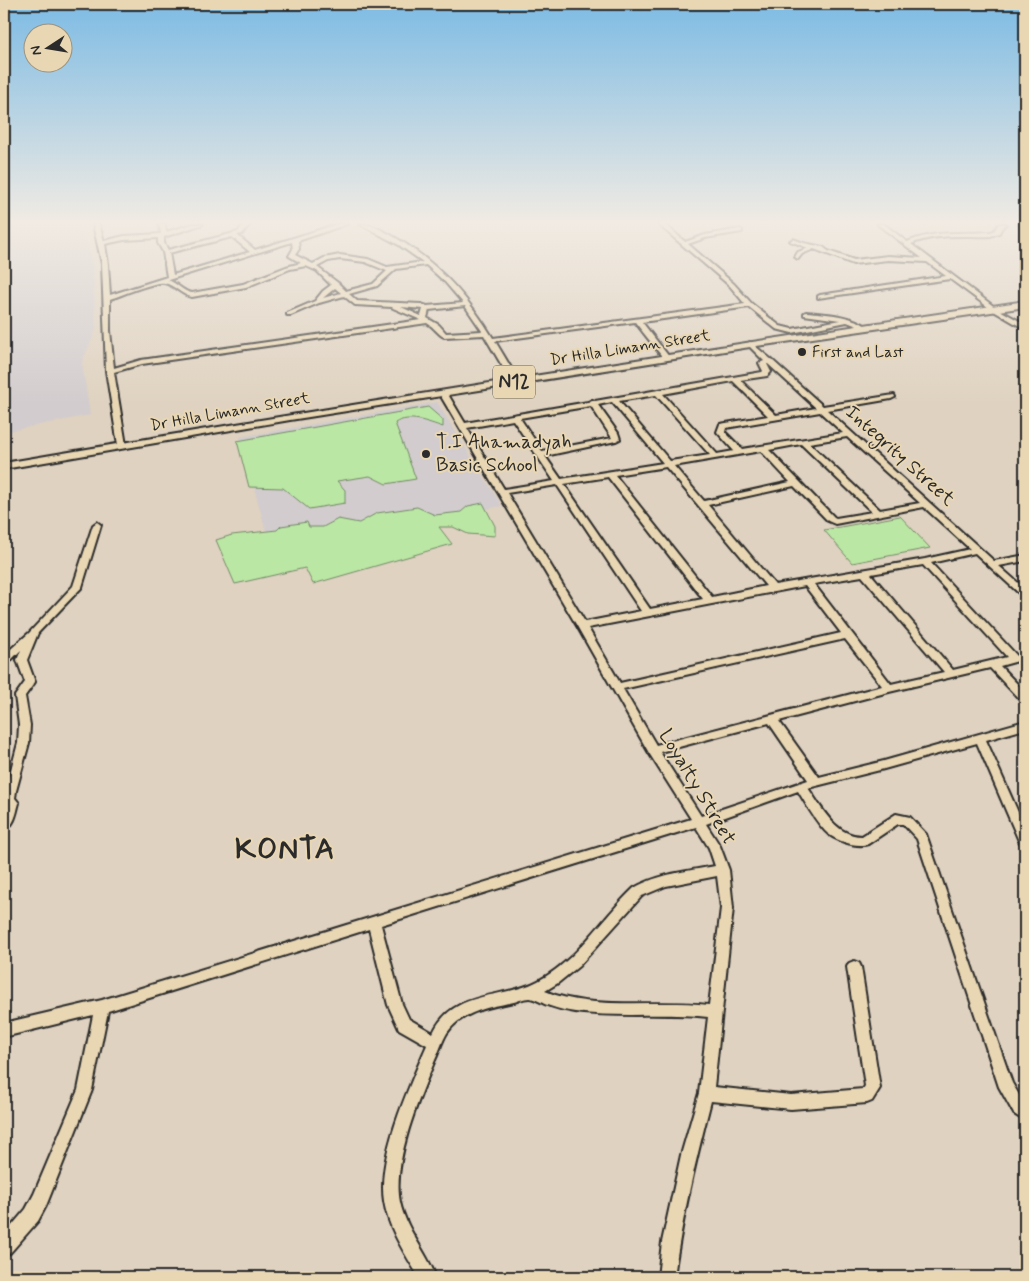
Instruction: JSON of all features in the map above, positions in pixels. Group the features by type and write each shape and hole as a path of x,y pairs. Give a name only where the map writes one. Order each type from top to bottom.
{"highway":[{"name":"Dr Hilla Limann Street","path":"4,466 515,381 750,344 1025,304"}],"street":[{"path":"108,284 110,371 122,446"},
{"path":"108,298 149,284"},
{"path":"172,284 186,294 192,295 249,284"},
{"path":"317,302 325,292 336,284 355,303 421,306 426,308 448,308 466,304"},
{"path":"289,314 317,302 376,284"},
{"path":"448,284 457,292 486,333 515,381"},
{"path":"730,284 750,306 771,323 787,331 850,320"},
{"path":"820,297 913,284"},
{"path":"961,284 994,309 1025,326"},
{"path":"392,306 437,326 444,335 486,333"},
{"path":"490,340 750,306"},
{"path":"425,320 426,308"},
{"path":"806,314 832,316 850,320 865,327"},
{"path":"110,371 141,362 425,320"},
{"path":"637,320 666,358"},
{"name":"Integrity Street","path":"750,344 1025,594"},
{"path":"463,426 592,402 735,379 767,372 763,363 770,361"},
{"path":"735,379 774,417"},
{"path":"658,392 715,456"},
{"name":"Loyalty Street","path":"443,393 582,626 653,750 714,846 723,870 727,908 706,1093 689,1155 670,1242 666,1277"},
{"path":"740,452 721,432 723,426 891,397"},
{"path":"613,399 773,588"},
{"path":"541,454 616,438 592,402"},
{"path":"515,417 648,614"},
{"path":"501,492 849,434"},
{"path":"803,442 878,513"},
{"path":"763,448 835,521 927,504"},
{"path":"609,473 710,601"},
{"path":"702,504 796,483"},
{"path":"4,661 77,587 98,525"},
{"path":"582,626 773,588 924,562 977,550"},
{"path":"992,564 1025,558"},
{"path":"653,750 889,688 1014,659 924,562"},
{"path":"864,572 950,674"},
{"path":"807,582 889,688"},
{"path":"4,825 9,819 13,803 9,799 11,783 17,772 24,736 20,696 30,682 22,660 34,632"},
{"path":"616,687 847,635"},
{"path":"993,665 1025,698"},
{"path":"771,718 816,782"},
{"path":"4,1030 102,1006 698,822 800,786 1025,725"},
{"path":"980,738 1025,841"},
{"path":"800,786 830,830 842,836 854,841 864,841 896,819 906,820 922,838 1006,1087 1019,1109 1025,1114"},
{"path":"428,1277 398,1222 392,1200 391,1178 397,1144 442,1028 452,1016 465,1009 494,998 529,991 552,980 580,958 639,891 674,878 723,870"},
{"path":"374,922 395,1005 404,1024 435,1042"},
{"path":"706,1093 791,1102 867,1096 873,1088 854,967"},
{"path":"529,991 543,998 573,1007 692,1008 716,1012"},
{"path":"4,1247 32,1215 40,1200 85,1090 102,1006"}],"shaded area":[{"path":"4,284 94,284 96,330 82,362 90,415 4,432"},
{"path":"437,402 502,506 271,549 240,437"}],"green space":[{"path":"428,407 443,420 443,427 412,419 400,420 395,423 416,479 386,484 370,476 337,481 345,490 345,503 309,509 283,488 249,487 237,441"},
{"path":"483,503 495,526 495,536 468,534 453,527 439,527 452,544 313,584 305,568 235,584 216,540 232,535 277,530 281,526 307,522 309,527 323,527 338,519 359,523 377,513 417,507 435,515 461,512 468,506"},
{"path":"900,516 930,548 852,563 824,530"}],"place":[{"name":"First and Last","path":"802,352"},
{"name":"T.I Ahamadyah Basic School","path":"426,454"}],"district":[{"name":"KONTA","path":"285,849"}]}
